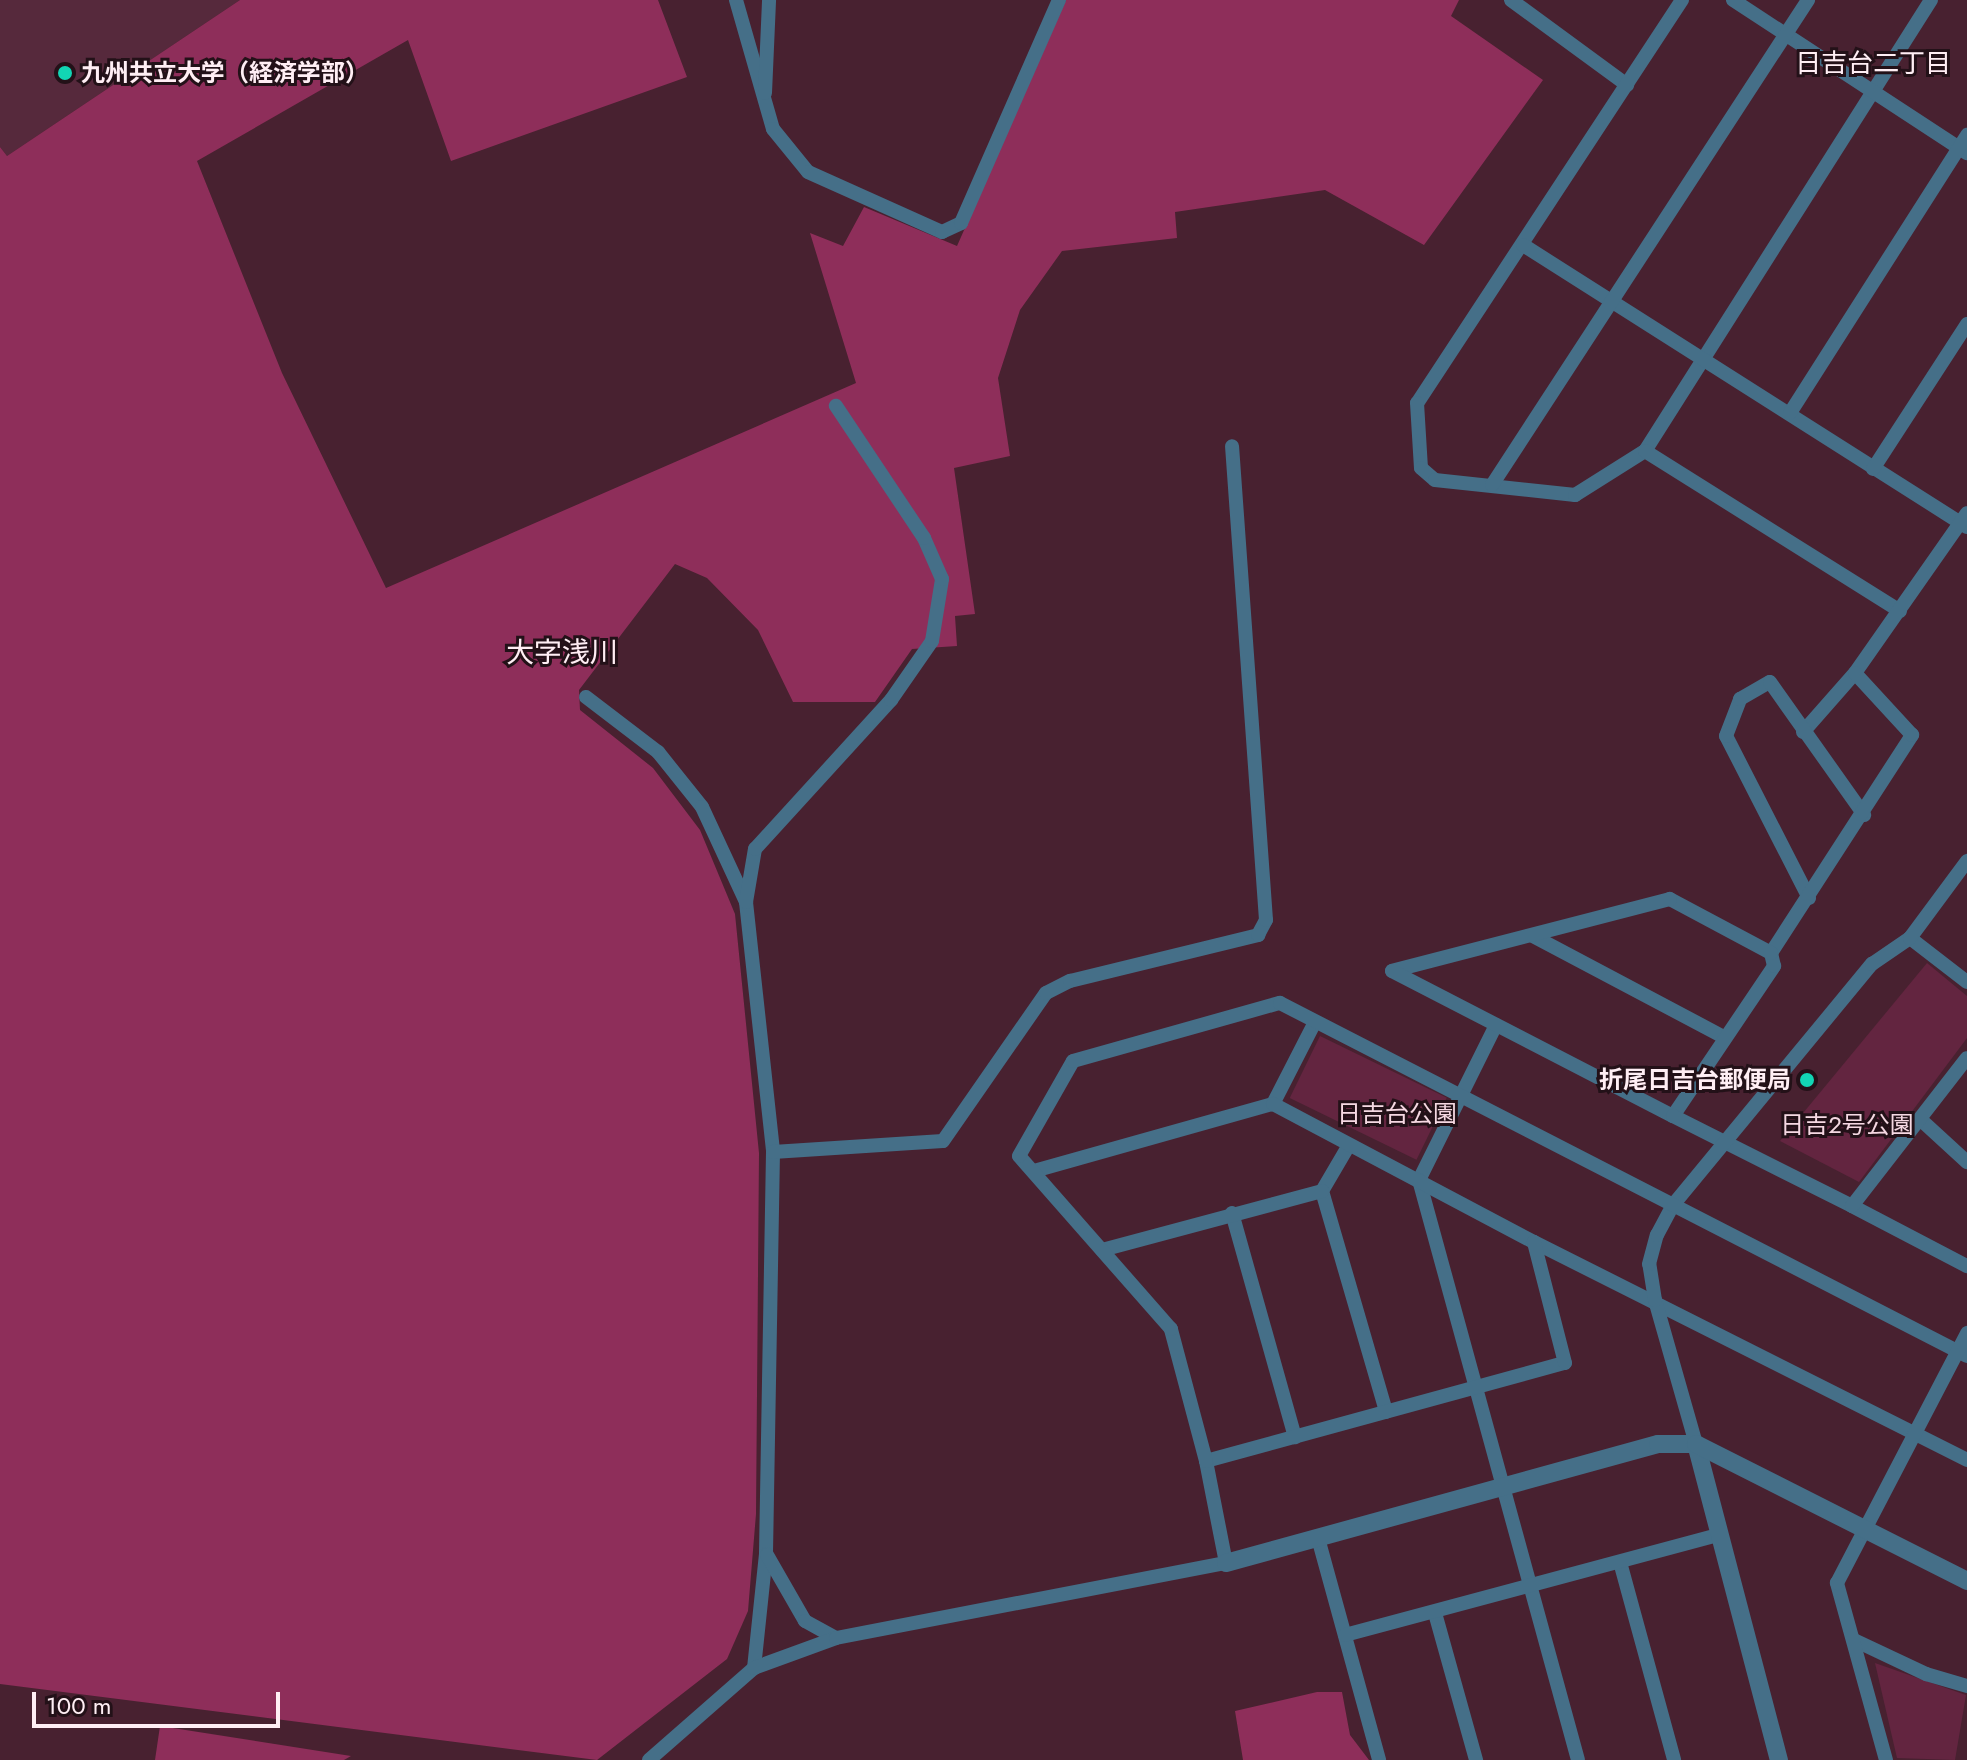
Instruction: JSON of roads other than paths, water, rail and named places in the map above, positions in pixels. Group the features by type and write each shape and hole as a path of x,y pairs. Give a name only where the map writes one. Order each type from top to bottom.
{"street":[{"path":"736,0 773,129 808,172 942,232 961,223 1059,0"},
{"path":"765,101 769,0"},
{"path":"1511,0 1627,85"},
{"path":"1681,0 1417,403 1421,468 1435,480 1575,495 1645,451 1931,0"},
{"path":"1733,0 1873,92 1964,145 1790,413"},
{"path":"1492,485 1808,0"},
{"path":"1523,245 1609,303 1790,413 1873,469 1965,521 1855,673 1803,732"},
{"path":"1873,469 1967,324"},
{"path":"754,1668 766,1554 773,1152 746,902 755,849 891,700 932,641 942,579 924,538 836,406"},
{"path":"773,1152 943,1141 1046,993 1070,981 1258,935 1266,920 1232,446"},
{"path":"1645,451 1900,611"},
{"path":"1673,1116 1774,966 1771,953 1864,815 1912,735 1855,673"},
{"path":"1809,898 1726,736 1740,699 1770,682 1864,815"},
{"path":"586,697 658,752 702,807 746,902"},
{"path":"1779,1760 1655,1300 1649,1264 1673,1205 1872,964 1910,938 1967,861"},
{"path":"1771,953 1670,899 1392,971 1967,1266"},
{"path":"1533,936 1724,1037"},
{"path":"1910,938 1967,982"},
{"path":"1226,1563 1206,1461 1171,1329 1019,1156 1073,1061 1280,1003 1962,1354"},
{"path":"1273,1104 1315,1022"},
{"path":"1496,1025 1419,1180 1500,1488 1578,1760"},
{"path":"1852,1206 1967,1058"},
{"path":"1034,1171 1273,1104 1534,1242 1655,1300 1967,1460"},
{"path":"1920,1119 1967,1162"},
{"path":"1102,1250 1322,1191 1349,1145"},
{"path":"1322,1191 1386,1412"},
{"path":"1232,1213 1295,1437"},
{"path":"1206,1461 1565,1363 1534,1242"},
{"path":"1886,1760 1837,1583 1916,1433 1962,1354 1967,1333"},
{"path":"649,1760 754,1668 836,1638 1226,1563 1658,1444 1696,1444 1967,1581"},
{"path":"1345,1635 1717,1535"},
{"path":"1318,1538 1379,1760"},
{"path":"766,1554 805,1621 836,1638"},
{"path":"1620,1562 1674,1760"},
{"path":"1435,1613 1476,1760"},
{"path":"1854,1640 1926,1674 1967,1686"}],"place":[{"name":"九州共立大学（経済学部）","path":"65,73"},
{"name":"折尾日吉台郵便局","path":"1807,1080"}],"district":[{"name":"日吉台二丁目","path":"1873,64"},
{"name":"大字浅川","path":"562,653"}],"park label":[{"name":"日吉台公園","path":"1397,1114"},
{"name":"日吉2号公園","path":"1847,1125"}]}
